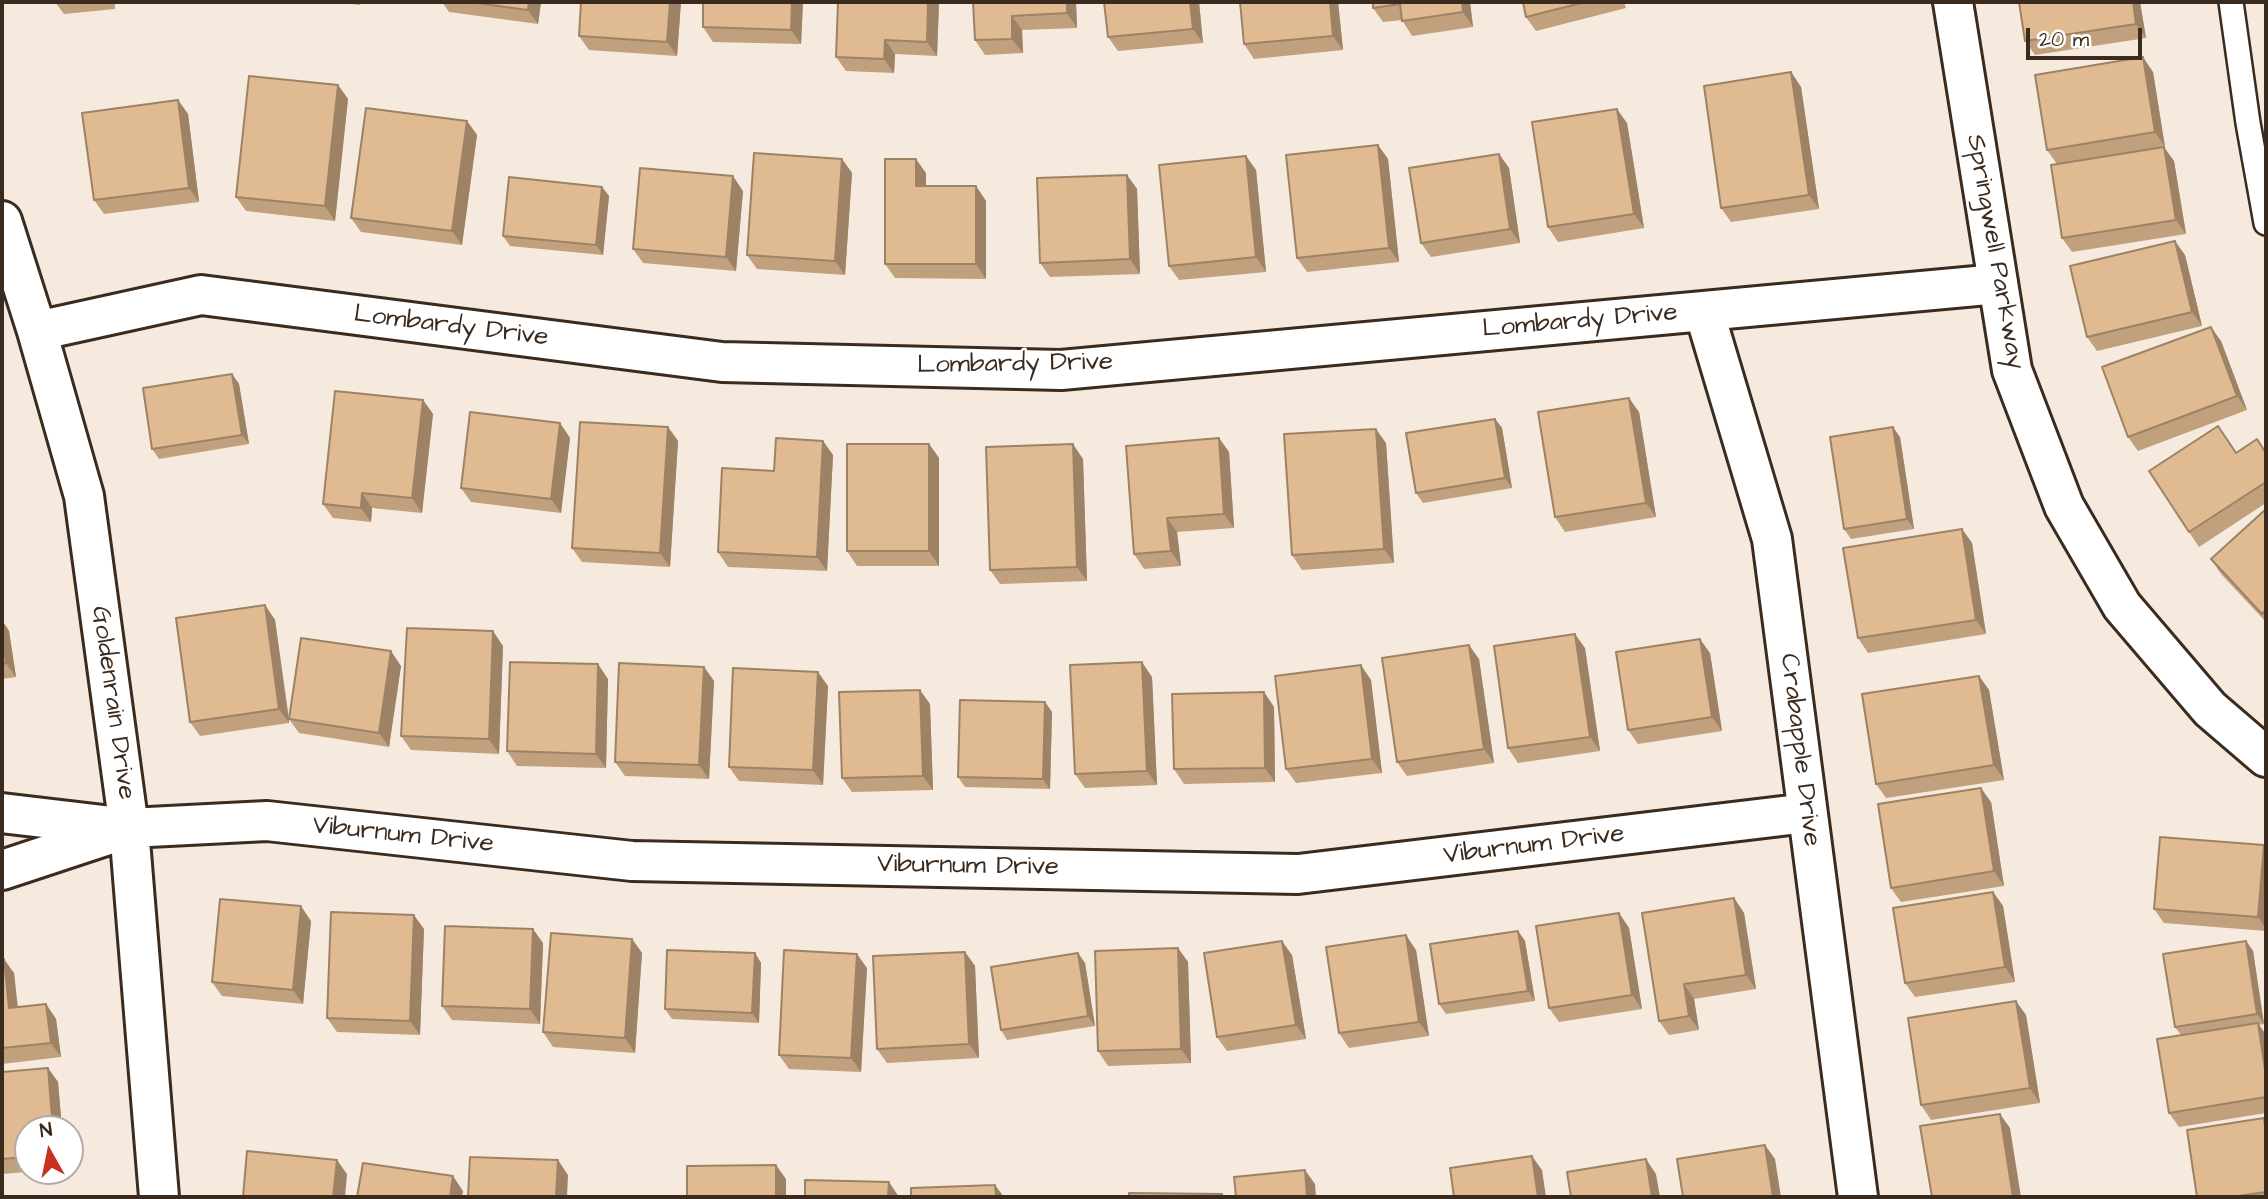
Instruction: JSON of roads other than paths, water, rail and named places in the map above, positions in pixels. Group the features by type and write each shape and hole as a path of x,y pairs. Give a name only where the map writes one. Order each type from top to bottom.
{"street":[{"name":"Springwell Parkway","path":"1953,2 2012,370 2064,506 2122,606 2210,709 2266,757"},
{"name":"Goldenrain Drive","path":"2,221 37,331 84,496 129,828 159,1197"},
{"name":"Lombardy Drive","path":"37,331 201,295 722,362 1061,370 1998,284"},
{"name":"Crabapple Drive","path":"1704,311 1772,538 1858,1197"},
{"name":"Viburnum Drive","path":"2,813 129,828 267,821 632,861 1297,874 1807,813"},
{"name":"Viburnum Drive","path":"2,870 129,828"}],"lane":[{"path":"2231,2 2266,223"}]}
